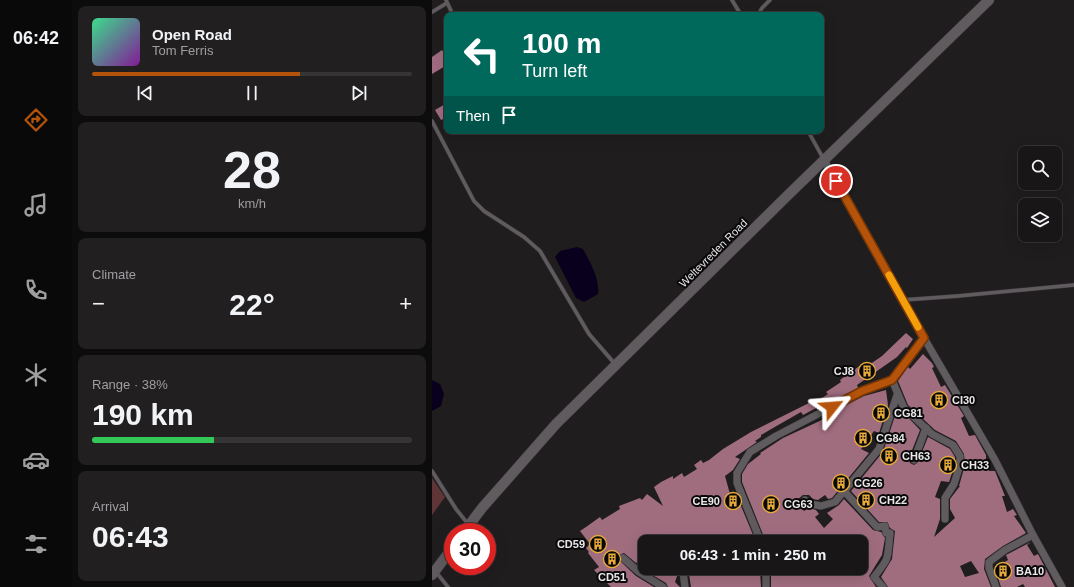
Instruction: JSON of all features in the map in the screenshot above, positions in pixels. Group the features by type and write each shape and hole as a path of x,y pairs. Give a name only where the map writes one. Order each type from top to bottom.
{"street":[{"name":"Weltevreden Road","path":"470,523 556,424 989,0"},
{"path":"824,160 924,338 995,460 1033,535 1062,587"},
{"path":"759,535 737,483 737,473 747,456 760,445 797,424 862,391 892,380 924,338"},
{"path":"892,380 897,395 904,408 926,428 953,445 960,456 960,466 954,484 944,498 945,519"},
{"path":"804,500 811,504 826,506 835,502 879,449 897,395"},
{"path":"914,460 926,428"},
{"path":"844,491 877,527 885,526 886,533 890,534 888,560 874,577 883,587"},
{"path":"996,587 989,568 989,562 1005,550 1033,535"},
{"path":"623,558 639,572 663,587"},
{"path":"433,574 444,559"},
{"path":"683,575 685,587"},
{"path":"766,575 766,587"}],"lane":[{"path":"732,0 739,12"},
{"path":"760,12 770,0"},
{"path":"432,12 447,1 452,12"},
{"path":"432,122 474,201 484,211 524,237 540,251 589,334 616,365"},
{"path":"810,134 824,160"},
{"path":"903,300 965,296 1074,285"},
{"path":"432,471 463,523"},
{"path":"433,574 448,587"}],"shaded area":[{"path":"577,247 583,249 589,259 594,271 598,288 598,294 584,302 576,298 555,257 560,251"},
{"path":"432,380 440,384 444,394 441,406 432,411"},
{"path":"432,478 445,497 432,515"}],"building":[{"path":"442,50 444,53 444,67 432,74 432,57"},
{"path":"444,105 444,118 441,120 435,110"},
{"path":"906,333 913,339 907,348 906,347 897,357 857,385 858,388 819,408 816,402 828,394 826,392 866,362 869,365 882,356"},
{"path":"923,354 932,363 934,367 932,368 941,387 945,385 964,416 961,418 969,436 975,435 986,455 986,465 988,465 989,471 995,471 1005,496 1002,496 1007,512 1013,509 1017,515 1014,516 1026,533 1003,546 985,559 984,569 991,587 888,587 881,577 892,559 895,531 890,528 887,522 879,522 851,491 883,452 898,407 920,430 909,458 910,463 914,465 918,462 928,437 950,449 955,457 955,464 949,482 941,481 935,497 940,499 940,519 934,537 955,518 950,509 950,499 960,486 965,465 964,454 956,441 935,430 908,405 898,381 908,367 910,369","holes":["971,561 979,573 965,577 960,566"]},
{"path":"886,390 888,405 879,433 874,431 861,449 869,453 832,498 828,499 825,495 818,500 813,499 809,495 803,495 797,500 804,511 809,508 816,510 819,514 815,517 824,528 833,519 827,513 839,505 844,499 873,530 881,532 885,538 882,555 869,576 876,587 771,587 771,576 774,575 868,575 868,535 763,535 742,482 742,474 748,464 761,454 760,453 783,438 824,419 823,417 864,396"},
{"path":"813,401 816,408 803,415 801,412 761,435 761,437 755,441 757,442 735,457 740,459 733,470 725,476 733,505 736,494 753,535 638,535 638,561 636,563 624,553 619,555 618,559 636,576 654,587 611,587 594,570 599,567 588,553 589,552 586,548 590,544 580,531 600,517 602,520 620,509 619,506 640,498 642,500 647,494 663,506 654,487 673,476 673,479 682,473 684,477 697,469 694,465 701,460 703,463 709,460 723,449 751,432"},
{"path":"1031,542 1027,545 1034,556 1038,554 1055,587 1025,587 1023,584 1017,587 1001,587 994,566 995,568 1008,560 1006,555"},
{"path":"652,575 678,575 675,582 680,587 668,587 666,583"},
{"path":"689,575 760,575 761,587 691,587"}],"slow traffic":[{"path":"889,275 918,327"}],"place":[{"name":"CJ8","path":"867,371"},
{"name":"CI30","path":"939,400"},
{"name":"CG81","path":"881,413"},
{"name":"CG84","path":"863,438"},
{"name":"CH63","path":"889,456"},
{"name":"CH33","path":"948,465"},
{"name":"CG26","path":"841,483"},
{"name":"CH22","path":"866,500"},
{"name":"CE90","path":"733,501"},
{"name":"CG63","path":"771,504"},
{"name":"CD59","path":"598,544"},
{"name":"CD51","path":"612,559"},
{"name":"BA10","path":"1003,571"}],"route":[{"path":"832,407 867,388 892,380 924,338 836,181"}]}
